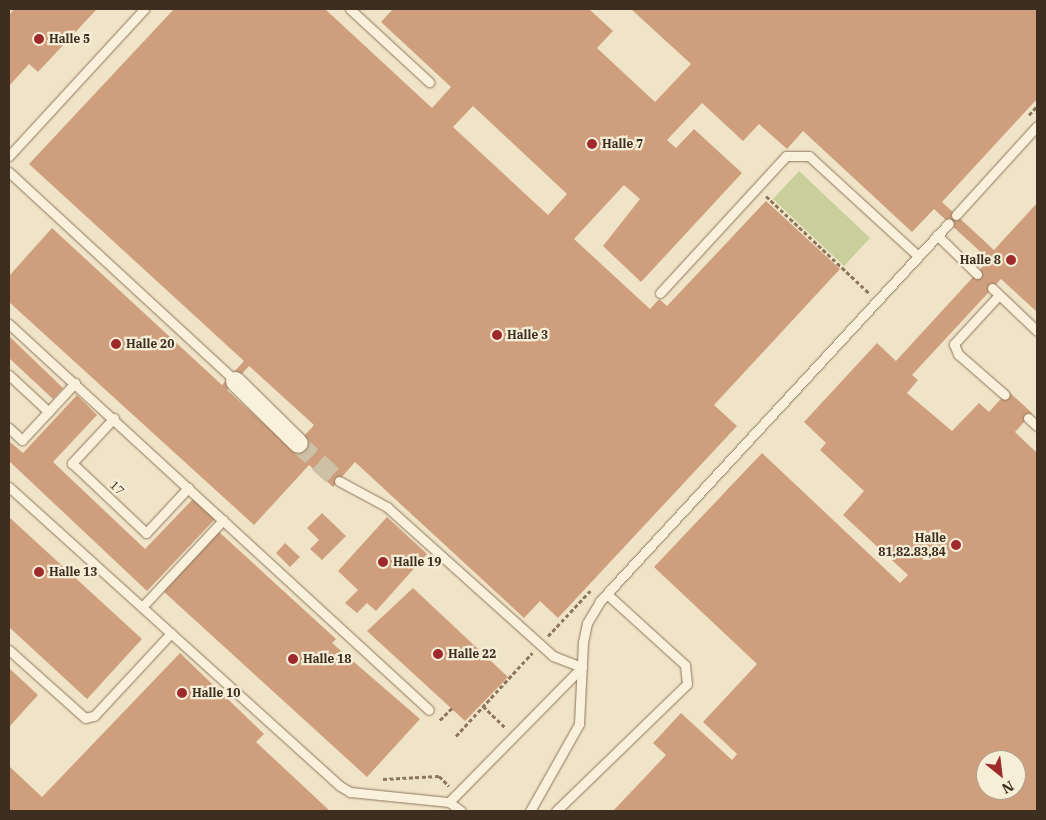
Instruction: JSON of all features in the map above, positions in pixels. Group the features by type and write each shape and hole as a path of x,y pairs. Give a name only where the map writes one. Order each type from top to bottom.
{"street":[{"path":"233,378 298,443"}],"lane":[{"path":"9,156 144,9"},
{"path":"350,9 430,82"},
{"path":"956,215 1037,126"},
{"path":"660,293 786,156 809,156 918,256"},
{"path":"9,172 233,378"},
{"path":"530,811 579,724 587,622 607,594 949,223"},
{"path":"937,235 977,274"},
{"path":"992,288 1037,331"},
{"path":"999,295 954,344 958,354 1005,395"},
{"path":"9,324 114,418 429,710"},
{"path":"9,374 49,412"},
{"path":"9,428 22,440 75,383"},
{"name":"17","path":"114,418 72,463 146,533 188,488"},
{"path":"1028,418 1037,426"},
{"path":"339,481 387,507 553,656 582,667"},
{"path":"9,487 340,786 350,792 449,802 461,811"},
{"path":"142,607 223,520"},
{"path":"556,811 687,684 685,665 607,594"},
{"path":"9,650 85,718 94,716 170,633"},
{"path":"449,802 582,667"}],"path":[{"path":"757,188 877,300"},
{"path":"456,736 580,602"},
{"path":"483,706 515,736"},
{"path":"440,720 452,708"}],"green space":[{"path":"799,171 870,238 844,266 773,199"}],"building":[{"name":"Halle 5","path":"14,9 97,9 38,72 29,64 9,86 9,15"},
{"path":"174,9 325,9 432,108 451,87 381,22 393,9 589,9 613,31 597,48 655,102 691,64 631,9 1037,9 1037,99 942,202 994,250 1037,203 1037,312 1001,279 912,375 918,380 907,393 952,431 979,403 989,412 1008,391 1032,413 1015,432 1037,453 1037,811 613,811 666,755 653,743 681,713 732,760 737,754 703,722 757,664 654,567 762,453 900,583 908,575 843,515 864,491 820,450 826,443 804,422 877,343 896,361 985,264 986,257 934,209 912,232 803,131 787,149 759,124 743,141 702,103 667,140 676,148 694,129 742,173 641,282 603,246 640,199 624,185 574,239 650,309 659,299 667,306 766,201 840,269 714,405 737,426 558,618 540,601 524,618 355,462 333,487 309,465 254,525 9,302 9,276 52,228 222,385 244,361 29,164","holes":["473,106 567,194 548,215 453,127","249,366 314,425 292,449 227,390"]},
{"path":"9,336 63,388 53,399 9,358"},
{"path":"77,395 97,415 53,462 145,549 193,499 215,519 147,591 9,461 9,441 23,453"},
{"path":"322,513 346,536 322,560 310,549 319,540 307,528"},
{"name":"Halle 13","path":"9,517 142,639 87,699 9,627"},
{"name":"Halle 19","path":"387,517 427,554 376,611 367,603 357,613 345,603 358,590 338,571"},
{"name":"Halle 18","path":"218,531 336,639 332,643 420,719 367,777 163,591"},
{"path":"285,543 300,557 290,567 276,553"},
{"name":"Halle 22","path":"413,588 508,677 465,721 367,631"},
{"name":"Halle 10","path":"180,653 264,734 256,742 330,811 9,810 9,766 42,797"},
{"path":"9,668 38,695 9,727"}],"tunnel":[{"path":"298,443 339,481"}],"place":[{"name":"Halle 5","path":"39,39"},
{"name":"Halle 7","path":"592,144"},
{"name":"Halle 8","path":"1011,260"},
{"name":"Halle 3","path":"497,335"},
{"name":"Halle 20","path":"116,344"},
{"name":"Halle 81,82.83,84","path":"956,545"},
{"name":"Halle 19","path":"383,562"},
{"name":"Halle 13","path":"39,572"},
{"name":"Halle 22","path":"438,654"},
{"name":"Halle 18","path":"293,659"},
{"name":"Halle 10","path":"182,693"}]}
